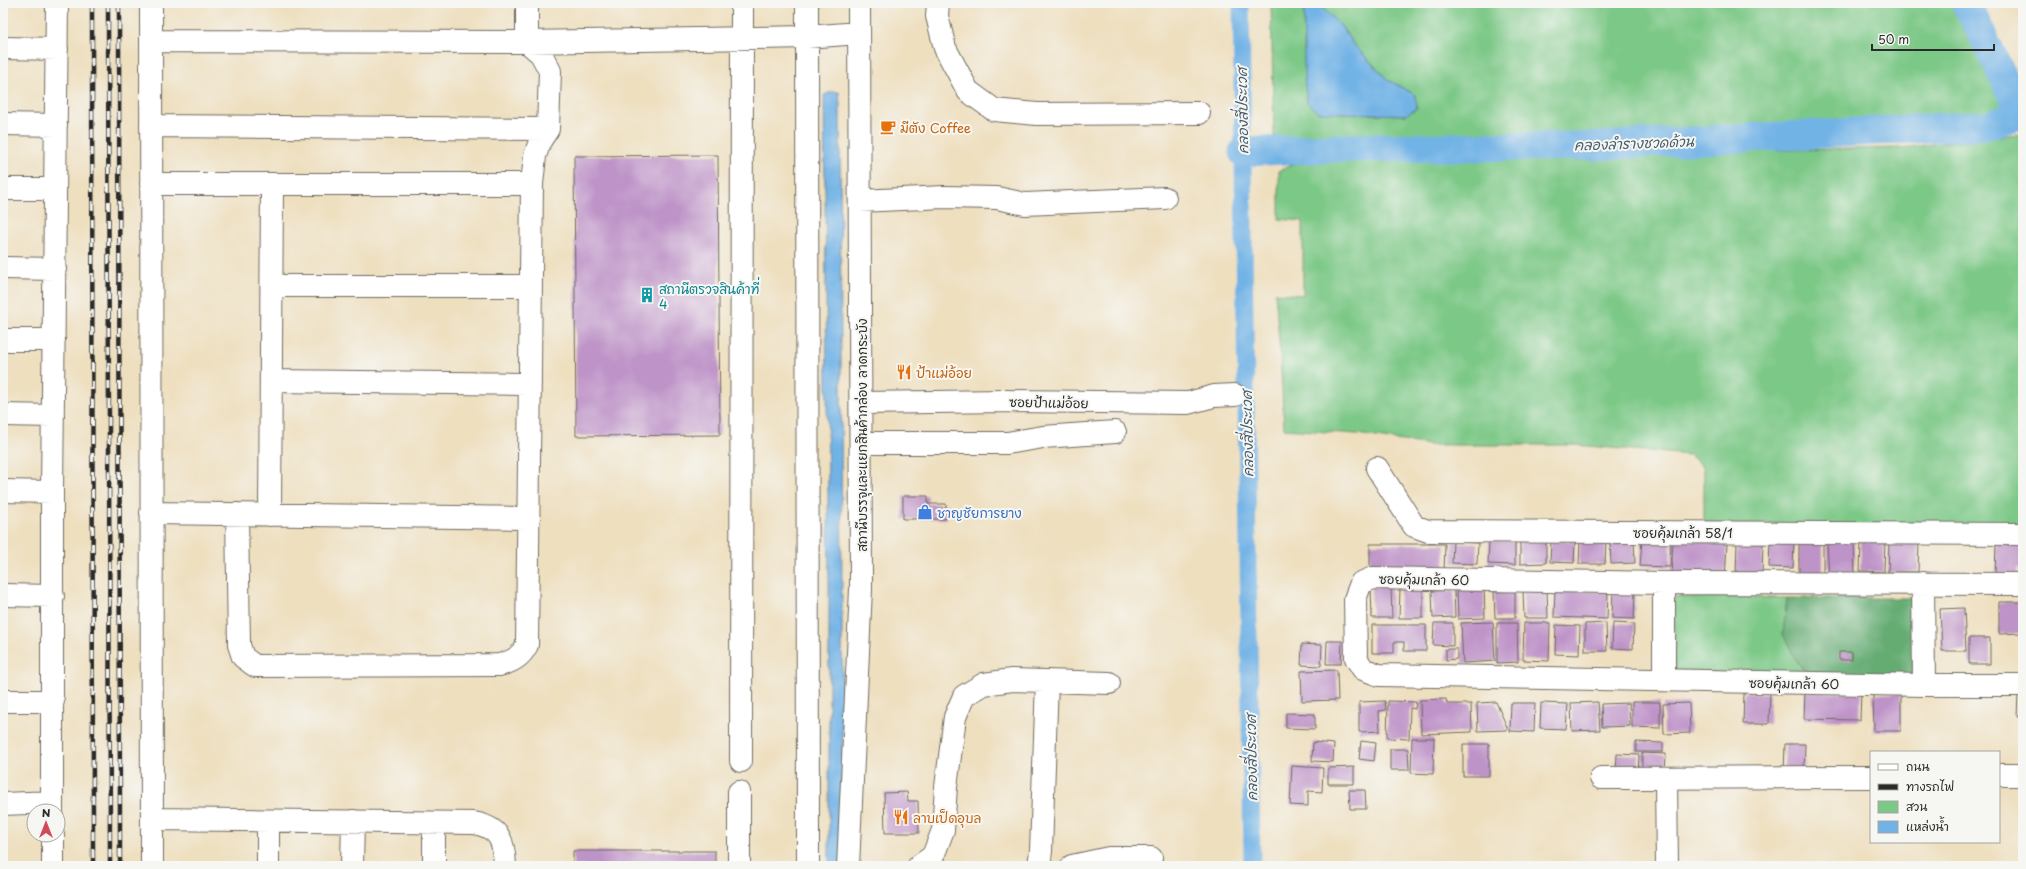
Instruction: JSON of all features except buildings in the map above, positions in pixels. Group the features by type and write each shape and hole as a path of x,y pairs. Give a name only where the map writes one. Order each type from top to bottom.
{"street":[{"path":"52,803 54,596 52,492 57,3"},
{"path":"151,3 152,866"},
{"path":"527,42 528,3"},
{"path":"741,760 742,3"},
{"path":"807,3 808,866"},
{"name":"สถานีบรรจุและแยกสินค้ากล่อง ลาดกระบัง","path":"848,866 861,589 859,3"},
{"path":"938,3 937,16 945,48 968,91 994,110 1037,114 1200,113"},
{"path":"151,41 527,42 807,37 859,33"},
{"path":"237,514 239,645 243,657 255,666 500,665 512,661 522,653 527,645 532,184 534,156 548,129 550,71 541,54 527,42"},
{"path":"3,48 57,49"},
{"path":"3,124 56,124"},
{"path":"151,126 548,129"},
{"path":"151,184 532,184"},
{"path":"270,515 272,184"},
{"path":"3,189 55,189"},
{"path":"860,201 944,197 997,198 1025,204 1165,198"},
{"path":"3,268 54,269"},
{"path":"272,286 530,286"},
{"path":"3,340 54,340"},
{"path":"271,381 530,384"},
{"name":"ซอยป้าแม่อ้อย","path":"861,403 1005,401 1188,403 1214,396 1235,395"},
{"path":"3,415 53,416"},
{"path":"861,443 1007,443 1043,437 1115,432"},
{"name":"ซอยคุ้มเกล้า 58/1","path":"1377,468 1414,526 1428,531 2023,534"},
{"path":"3,491 52,492"},
{"path":"152,513 529,518"},
{"name":"ซอยคุ้มเกล้า 60","path":"2023,584 1664,583 1373,578 1361,584 1355,599 1356,658 1363,669 1379,675 1924,685 2023,685"},
{"path":"1664,583 1664,680"},
{"path":"1923,583 1924,685"},
{"path":"3,595 54,596"},
{"path":"921,866 933,856 943,830 946,788 955,717 964,696 984,684 1012,680 1109,683"},
{"path":"1039,866 1041,851 1047,681"},
{"path":"3,701 53,701"},
{"path":"2000,775 2023,775"},
{"path":"1601,778 1870,777"},
{"path":"1666,778 1667,866"},
{"path":"739,792 739,866"},
{"path":"3,804 26,805"},
{"path":"152,819 474,823 492,829 497,833 503,844 505,866"},
{"path":"268,821 268,866"},
{"path":"352,866 353,821"},
{"path":"434,822 434,866"},
{"path":"53,843 53,866"},
{"path":"1072,866 1109,858 1151,858"}],"green space":[{"path":"1271,3 1307,3 1304,12 1318,112 1406,115 1415,95 1388,80 1353,44 1341,26 1317,3 1954,3 2004,102 1996,115 1971,121 1879,126 1291,144 1274,137"},
{"path":"2017,134 2023,137 2023,526 1704,524 1704,468 1690,455 1576,445 1429,445 1357,434 1284,429 1275,293 1303,295 1303,221 1279,219 1279,171 1305,159 1900,148"},
{"path":"1674,597 1787,598 1783,634 1795,658 1807,676 1675,672"},
{"path":"1787,598 1913,598 1914,678 1810,677 1795,658 1783,634"}],"water":[{"path":"1307,3 1317,3 1341,26 1353,44 1388,80 1415,95 1417,108 1406,115 1317,112 1307,102 1304,77 1304,12"},
{"path":"831,92 839,92 840,106 843,866 829,866 829,591 824,95"}],"waterway":[{"name":"คลองสี่ประเวศ","path":"1241,3 1252,866"},
{"name":"คลองลำรางชวดด้วน","path":"1243,152 1334,148 1595,146 1988,125 2022,114 1966,3"}],"railway":[{"path":"92,3 93,866"},
{"path":"108,3 110,866"},
{"path":"119,3 120,866"}],"place":[{"name":"มีตัง Coffee","path":"888,127"},
{"name":"สถานีตรวจสินค้าที่ 4","path":"647,295"},
{"name":"ป้าแม่อ้อย","path":"904,372"},
{"name":"ชาญชัยการยาง","path":"925,512"},
{"name":"ลาบเป็ดอุบล","path":"901,817"}]}
